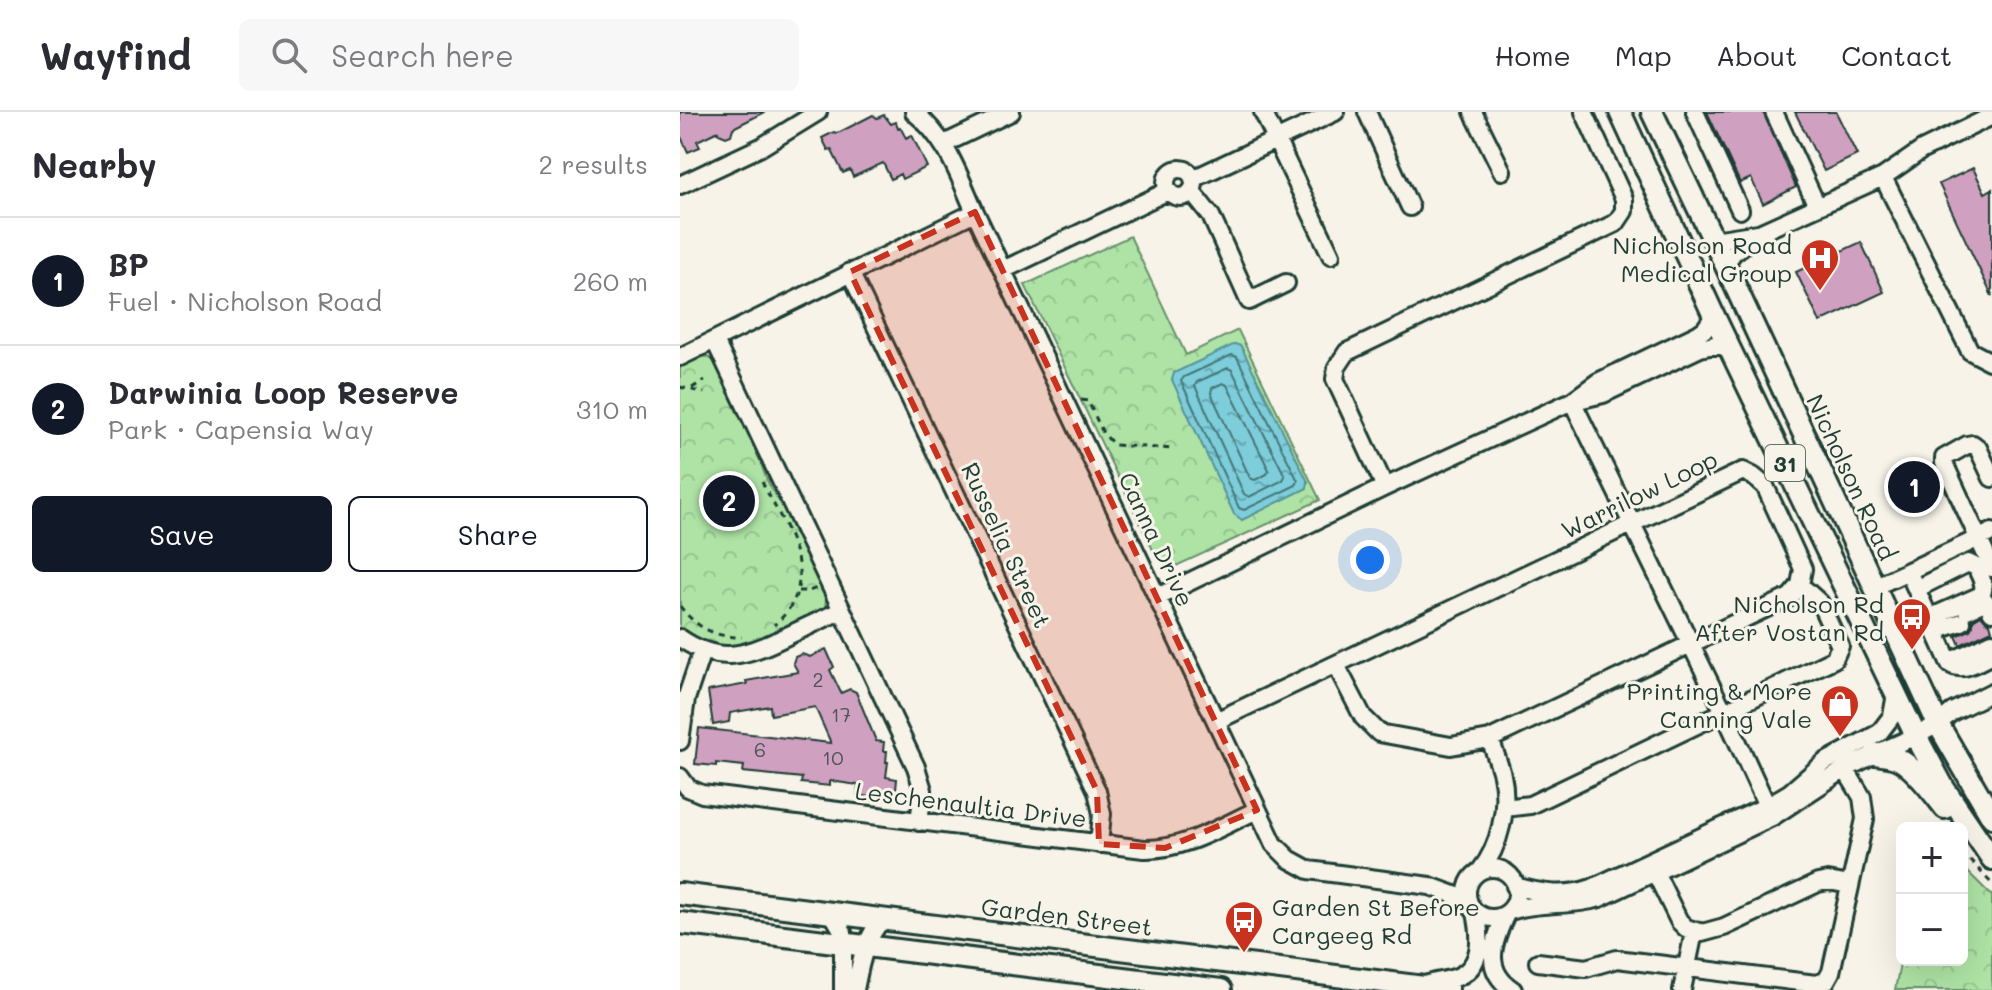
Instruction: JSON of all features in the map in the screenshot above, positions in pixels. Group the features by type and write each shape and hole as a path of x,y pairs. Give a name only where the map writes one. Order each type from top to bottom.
{"main road":[{"name":"31","path":"1620,112 1714,316 1916,736 1944,788 1992,859"},
{"name":"Nicholson Road","path":"1652,112 1938,724 1992,817"},
{"path":"1875,754 1891,756 1905,763 1935,795 1954,822"},
{"path":"1968,841 1981,859 1992,867"},
{"name":"Garden Street","path":"680,894 1448,990"},
{"path":"680,923 1221,990"},
{"path":"1082,944 1080,955 1087,962 1145,974 1179,985"}],"street":[{"path":"681,183 761,147 818,112"},
{"name":"Canna Drive","path":"914,112 944,144 1274,844 1299,866 1319,873 1430,886 1460,881 1477,874"},
{"path":"944,144 1011,112"},
{"path":"1263,112 1331,255"},
{"path":"1286,283 1249,301 1211,216 1192,185 1187,171 1174,170 1168,175 1168,191 1177,197 1185,196 1192,185 1276,139 1335,112"},
{"path":"1367,112 1410,207"},
{"path":"1473,112 1502,171"},
{"path":"1385,487 1335,379 1337,367 1347,352 1616,223 1624,211 1624,199 1584,112"},
{"path":"1695,112 1740,210"},
{"path":"1774,112 1817,206"},
{"path":"1725,264 1733,253 1759,233 1883,177 1922,150 1992,116"},
{"path":"1883,177 1970,351 1992,360"},
{"path":"1003,270 1168,191"},
{"path":"680,357 975,212"},
{"path":"1714,240 1759,233"},
{"name":"Russelia Street","path":"850,272 1097,791 1102,814 1099,844"},
{"path":"1572,401 1598,382 1698,334 1714,316"},
{"path":"715,341 921,780 923,790 919,822"},
{"path":"1158,597 1572,401 1603,394 1700,348 1714,345 1730,348"},
{"path":"1572,401 1767,806"},
{"path":"1992,478 1978,448 1973,444 1944,458 1985,535 1992,568"},
{"name":"Warrilow Loop","path":"1216,721 1743,471 1765,486 1803,569 1800,585"},
{"path":"1874,587 1985,535"},
{"path":"1916,589 1968,563 1976,567 1984,585 1981,595 1932,625"},
{"path":"1908,571 1949,662 1956,668 1964,668 1992,655"},
{"path":"1336,665 1363,717 1379,733 1451,746 1490,739 1790,597 1800,585 1820,603 1840,646 1834,659 1530,805 1504,808"},
{"path":"1932,625 1982,603 1987,603 1992,612"},
{"path":"680,638 702,651 739,655 842,610"},
{"path":"1932,625 1962,622"},
{"path":"1949,662 1992,642"},
{"path":"680,741 686,699 702,651"},
{"path":"1472,906 1490,918 1525,906 1584,903 1600,898 1772,817 1845,769 1916,736 1952,712 1992,692"},
{"path":"1477,874 1495,869 1512,881 1543,893 1581,892 1592,888 1789,793 1825,762 1879,733 1892,716 1896,694"},
{"path":"1420,987 1458,977 1472,966 1479,949 1479,927 1467,892 1489,859 1500,833 1504,808 1503,777 1490,739"},
{"path":"1538,962 1586,968 1617,959 1816,984 1826,981 1831,972 1865,819 1862,797 1845,769"},
{"name":"Leschenaultia Drive","path":"681,783 702,794 1144,849 1165,848 1193,839 1257,810"},
{"path":"1500,833 1516,895 1495,940 1493,960 1497,975 1513,990"},
{"path":"1655,872 1679,921 1686,928 1702,933 1724,927 1824,881 1850,885"},
{"name":"Canna Drive","path":"1430,886 1472,906"},
{"path":"832,913 843,932 843,990"},
{"path":"855,990 865,946 883,919"},
{"path":"1682,990 1694,932"}],"path":[{"path":"688,388 705,380"},
{"path":"680,387 704,393"},
{"path":"1077,399 1088,401 1103,433 1114,445 1173,449"},
{"path":"762,482 796,553 800,572 798,591 784,615 768,629"},
{"path":"798,591 809,591 822,585"},
{"path":"680,606 692,620 710,631 728,637 750,636"}],"highlighted area":[{"path":"975,212 1257,810 1165,848 1099,844 1097,791 850,272"}],"green space":[{"path":"1130,236 1186,355 1238,330 1320,500 1176,566 1156,556 1025,285"},
{"path":"698,356 708,357 718,364 759,450 768,481 785,508 827,595 821,612 746,647 713,647 680,631 680,365"},
{"path":"1968,872 1992,896 1992,990 1895,990 1900,966 1968,966"}],"water":[{"path":"1235,344 1241,346 1308,482 1307,488 1242,520 1234,514 1172,380 1174,373"}],"building":[{"path":"680,112 765,112 733,128 731,135 726,137 718,131 697,141 700,147 688,152 680,135"},
{"path":"1707,112 1763,112 1796,187 1763,204 1751,178 1740,183"},
{"path":"1795,112 1836,112 1857,155 1824,171"},
{"path":"873,115 877,118 884,115 891,124 896,122 906,138 912,135 927,167 902,179 900,174 891,179 883,163 853,177 850,170 843,173 822,138"},
{"path":"1973,168 1985,193 1992,189 1992,296 1939,184"},
{"path":"1861,242 1884,292 1820,322 1796,272"},
{"path":"1981,615 1990,623 1992,630 1960,645 1956,636 1970,630 1973,620"},
{"path":"826,649 834,667 830,670 841,693 850,689 856,692 876,741 884,742 883,751 887,751 888,762 886,777 897,779 896,790 892,789 890,800 857,795 858,785 830,781 830,786 801,783 802,778 743,772 744,766 695,764 699,728 831,743 815,707 771,715 770,706 730,713 729,722 713,725 708,691 798,672 793,663 795,657 802,654 810,657"}],"place":[{"name":"Nicholson Road Medical Group","path":"1820,292"},
{"name":"BP","path":"1914,487"},
{"name":"Darwinia Loop Reserve","path":"729,501"},
{"name":"Nicholson Rd After Vostan Rd","path":"1912,651"},
{"name":"Printing & More Canning Vale","path":"1840,738"},
{"name":"Garden St Before Cargeeg Rd","path":"1244,954"}]}
